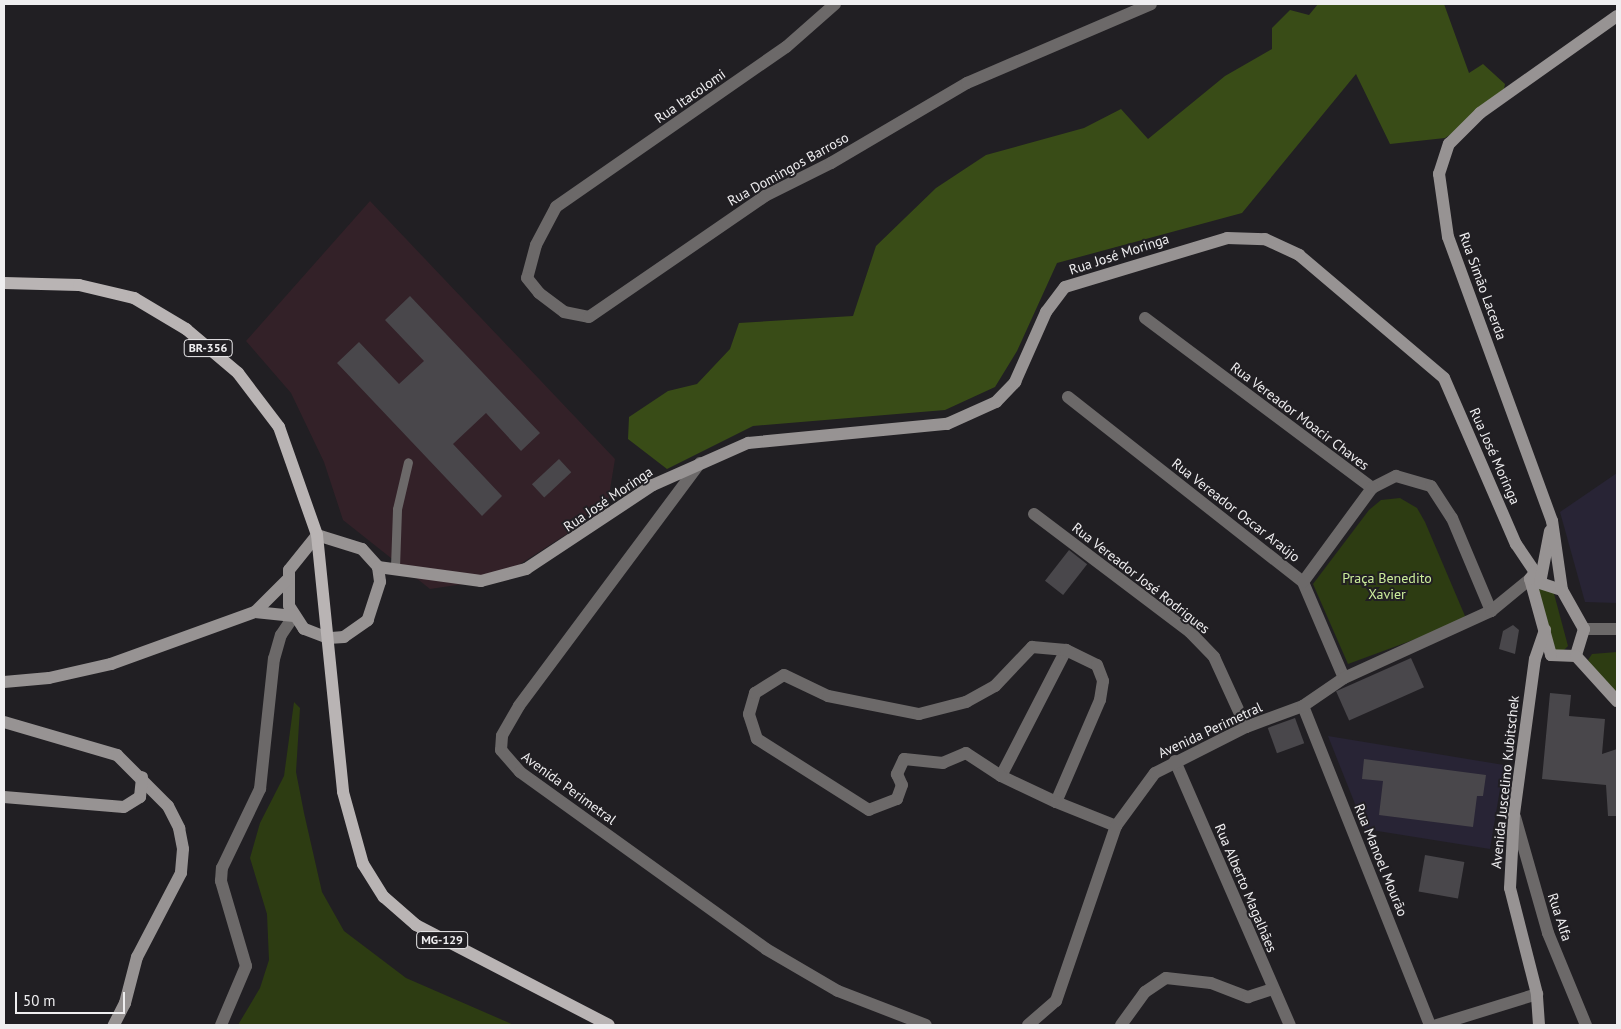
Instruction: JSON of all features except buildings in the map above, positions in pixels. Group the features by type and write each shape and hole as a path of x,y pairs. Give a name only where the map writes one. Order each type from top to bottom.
{"main road":[{"name":"BR-356","path":"4,283 80,285 134,298 186,329 238,373 279,427 317,535"},
{"name":"MG-129","path":"317,535 349,819 363,864 384,897 416,925 458,950 609,1025"}],"street":[{"name":"Rua Itacolomi","path":"556,207 786,47 826,17 835,4"},
{"name":"Rua Domingos Barroso","path":"556,207 536,245 527,278 564,312 589,317 765,196 831,163 967,83 1151,4"},
{"name":"Rua Simão Lacerda","path":"1562,590 1552,521 1448,237 1439,174 1448,144 1480,113 1617,16"},
{"name":"Rua José Moringa","path":"378,567 395,567 481,582 526,569 653,485 701,461 748,443 946,424 996,402 1015,382 1046,312 1065,287 1227,238 1264,239 1299,255 1444,378 1516,544 1535,578"},
{"name":"Rua Vereador Moacir Chaves","path":"1145,318 1372,488 1396,476 1431,486 1452,518 1491,611"},
{"name":"Rua Vereador Oscar Araújo","path":"1068,397 1302,582 1344,678"},
{"name":"Avenida Perimetral","path":"701,461 515,711 502,736 501,750 520,772 766,949 838,991 926,1025"},
{"path":"1302,582 1372,488"},
{"name":"Rua Vereador José Rodrigues","path":"1034,514 1202,644 1214,657 1246,727"},
{"path":"1551,655 1535,578 1552,521"},
{"path":"4,682 49,678 111,664 255,612 287,580 295,558 317,535 362,549 378,567 380,582 368,620 357,632 328,638 304,629 294,616 287,580"},
{"path":"1535,578 1562,590 1584,629 1576,656"},
{"name":"Avenida Perimetral","path":"1028,1025 1056,1001 1116,826 1155,773 1246,727 1303,706 1344,678 1491,611 1535,578"},
{"path":"255,612 294,616"},
{"path":"221,1025 246,966 221,881 222,868 260,789 274,659 281,635 294,616"},
{"name":"Avenida Juscelino Kubitschek","path":"1539,1025 1537,994 1510,888 1514,814 1534,659 1546,627"},
{"path":"1584,629 1617,629"},
{"path":"1056,802 1100,700 1103,681 1097,665 1066,650 1032,648 995,686 966,702 919,714 828,696 784,675 755,693 749,714 757,739 869,810 897,799 902,785 897,774 904,759 943,763 966,753 1001,776 1056,802 1116,826"},
{"path":"1001,776 1066,650"},
{"path":"1534,659 1551,655 1576,656 1617,702"},
{"name":"Rua Manoel Mourão","path":"1303,706 1430,1025"},
{"path":"4,722 118,755 142,777 168,806 183,850 180,873 137,957 125,1003 114,1025"},
{"name":"Rua Alberto Magalhães","path":"1176,761 1290,1025"},
{"path":"4,797 124,807 140,797 142,777"},
{"name":"Rua Alfa","path":"1514,814 1548,933 1586,1025"},
{"path":"1121,1025 1145,992 1166,978 1211,982 1248,996 1273,989"},
{"path":"1437,1025 1537,994"}],"lane":[{"path":"395,567 396,509 408,462"}],"shaded area":[{"path":"370,201 615,459 607,508 497,579 430,589 343,520 324,462 291,393 246,341"},
{"path":"1617,473 1617,603 1585,602 1560,512"},
{"path":"1328,736 1504,765 1490,849 1365,829"}],"green space":[{"path":"1318,4 1444,4 1469,73 1483,64 1505,84 1502,100 1445,138 1390,144 1356,74 1242,213 1057,263 1017,351 995,387 945,410 753,426 667,469 628,439 629,417 668,391 697,384 730,349 739,323 853,316 876,246 936,188 986,155 1084,128 1121,109 1148,139 1225,76 1272,49 1272,28 1290,10 1309,15"},
{"name":"Praça Benedito Xavier","path":"1400,498 1417,508 1425,522 1465,616 1459,623 1348,664 1313,584 1369,510 1381,500"},
{"path":"1542,588 1553,590 1568,646 1563,651 1556,652 1538,590"},
{"path":"1617,652 1617,705 1588,660 1592,654"},
{"path":"294,702 300,708 296,772 304,813 322,892 344,931 406,978 514,1025 238,1025 260,988 269,960 267,914 250,858 260,823 284,776"}]}
